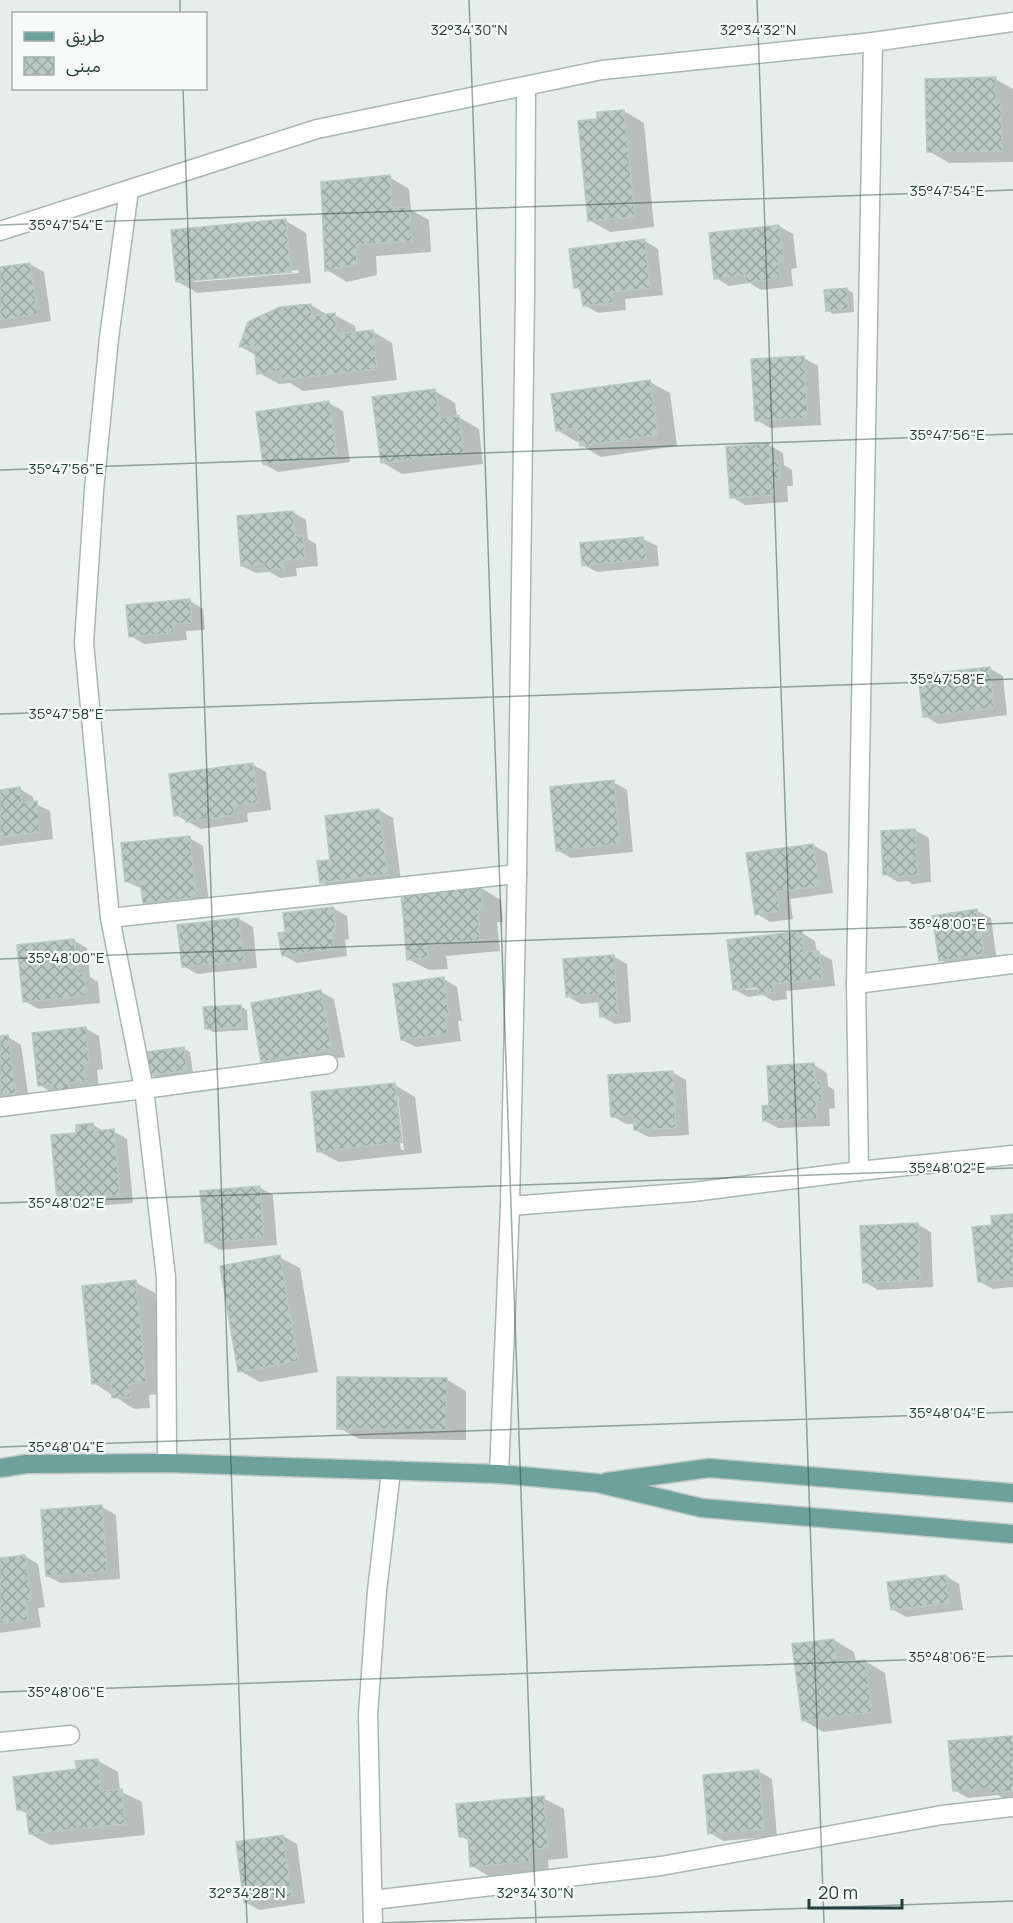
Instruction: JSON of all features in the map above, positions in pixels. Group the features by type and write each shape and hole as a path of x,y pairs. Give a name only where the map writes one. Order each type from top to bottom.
{"main road":[{"path":"0,1457 26,1464"},
{"path":"0,1468 26,1464 167,1463 499,1474 597,1483 702,1508 1013,1534"},
{"path":"597,1483 709,1468 1013,1493"}],"street":[{"path":"0,231 317,129 602,70 873,42 1013,22"},
{"path":"859,1171 856,984 873,42"},
{"path":"499,1474 510,1206 517,874 526,86"},
{"path":"129,190 109,338 94,490 84,643 110,918 144,1089 166,1277 167,1463"},
{"path":"110,918 517,874"},
{"path":"856,984 1013,964"},
{"path":"0,1107 328,1064"},
{"path":"510,1206 693,1192 1013,1155"},
{"path":"373,1923 368,1714 377,1591 391,1471"},
{"path":"0,1742 70,1735"},
{"path":"373,1900 661,1866 942,1815 1013,1807"}],"building":[{"path":"996,77 996,101 1001,101 1002,151 927,152 925,79"},
{"path":"624,110 635,217 588,221 578,121 597,119 597,112"},
{"path":"390,175 392,208 409,207 412,241 356,245 357,264 325,271 321,182"},
{"path":"286,219 291,272 176,282 171,230"},
{"path":"779,225 784,261 778,262 780,278 746,283 745,275 714,279 709,233"},
{"path":"645,239 650,288 612,292 613,303 583,306 580,287 574,288 569,249"},
{"path":"30,263 38,314 0,320 0,267"},
{"path":"847,288 848,309 826,311 824,290"},
{"path":"311,304 312,316 335,313 337,334 373,330 377,369 282,380 281,371 257,374 254,346 239,347 248,322 280,307"},
{"path":"804,356 808,418 755,421 751,359"},
{"path":"650,380 658,435 580,446 577,428 556,431 551,394"},
{"path":"435,389 440,418 459,415 464,453 381,463 372,397"},
{"path":"329,401 337,455 263,465 256,412"},
{"path":"769,443 771,461 779,461 780,479 774,479 775,495 730,498 726,447"},
{"path":"293,511 295,536 303,535 305,558 283,561 284,569 265,571 264,564 241,566 237,516"},
{"path":"643,537 646,559 582,566 580,543"},
{"path":"190,599 192,623 173,624 174,633 129,637 126,605"},
{"path":"990,667 994,708 923,717 918,675"},
{"path":"253,763 258,803 234,806 235,815 186,822 184,814 174,816 169,774"},
{"path":"614,780 620,844 556,851 550,787"},
{"path":"20,787 22,803 37,801 40,832 0,837 0,790"},
{"path":"379,809 388,874 320,883 317,861 330,860 325,816"},
{"path":"915,829 918,875 897,877 897,874 883,875 881,831"},
{"path":"190,836 196,898 143,903 140,881 125,882 121,843"},
{"path":"813,844 820,886 777,892 780,911 755,915 746,853"},
{"path":"481,887 483,911 478,911 480,940 427,945 428,958 407,960 401,893"},
{"path":"333,907 336,932 332,932 334,949 282,956 278,933 285,932 283,913"},
{"path":"977,909 984,954 939,961 932,916"},
{"path":"239,918 244,961 182,967 177,925"},
{"path":"802,931 804,952 819,951 822,979 773,984 774,992 758,994 757,987 733,990 727,940"},
{"path":"74,939 77,973 85,973 87,996 23,1002 17,945"},
{"path":"614,955 618,1015 600,1017 598,994 566,997 563,959"},
{"path":"444,977 449,1014 445,1014 448,1034 401,1040 393,984"},
{"path":"321,990 332,1049 261,1062 251,1003"},
{"path":"241,1005 242,1027 205,1029 203,1007"},
{"path":"86,1027 89,1062 84,1063 86,1081 68,1083 69,1089 54,1091 53,1084 38,1086 32,1033"},
{"path":"8,1035 16,1093 0,1095 0,1036"},
{"path":"184,1047 187,1070 150,1076 147,1052"},
{"path":"814,1063 815,1081 821,1081 822,1101 816,1102 817,1119 763,1121 762,1106 769,1105 767,1066"},
{"path":"673,1071 676,1128 634,1130 633,1116 611,1117 608,1075"},
{"path":"395,1083 402,1142 317,1152 311,1092"},
{"path":"93,1123 94,1131 114,1129 120,1195 57,1201 51,1135 76,1133 76,1125"},
{"path":"260,1186 264,1238 205,1243 200,1191"},
{"path":"1013,1214 1013,1279 978,1282 972,1227 992,1225 991,1216"},
{"path":"918,1223 920,1280 863,1283 860,1226"},
{"path":"280,1255 298,1361 238,1372 220,1266"},
{"path":"136,1280 146,1382 129,1384 130,1397 112,1398 111,1382 92,1384 82,1286"},
{"path":"337,1377 447,1378 446,1430 337,1429"},
{"path":"102,1505 107,1572 46,1576 41,1510"},
{"path":"25,1555 32,1600 25,1601 28,1620 0,1624 0,1558"},
{"path":"946,1575 950,1603 891,1610 887,1582"},
{"path":"834,1639 837,1663 865,1660 872,1712 802,1721 792,1644"},
{"path":"1013,1736 1013,1791 991,1793 991,1788 953,1791 948,1741"},
{"path":"98,1759 101,1791 122,1789 125,1824 29,1834 26,1809 17,1810 13,1777 77,1769 75,1761"},
{"path":"759,1770 764,1829 708,1834 703,1775"},
{"path":"544,1796 548,1848 529,1850 529,1862 470,1867 468,1836 459,1837 456,1804"},
{"path":"283,1835 292,1896 244,1903 236,1842"}]}
